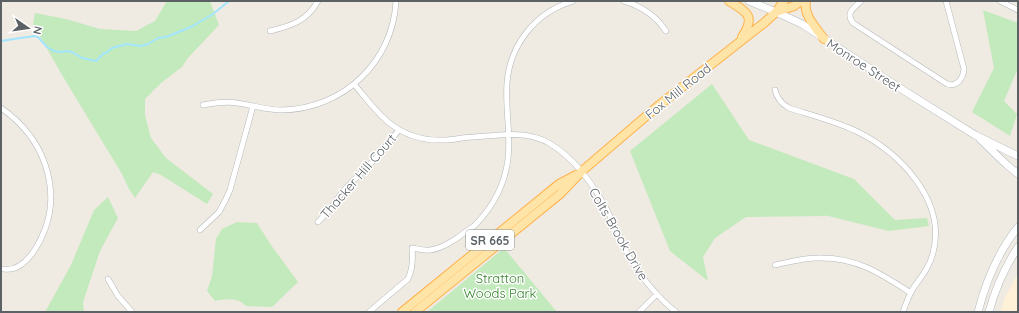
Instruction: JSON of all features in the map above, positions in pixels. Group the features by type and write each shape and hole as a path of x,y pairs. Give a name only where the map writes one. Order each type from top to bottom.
{"main road":[{"path":"729,1 744,10 749,19 748,28 739,42"},
{"name":"Monroe Street","path":"749,1 802,24 975,135 1018,156"},
{"name":"Fox Mill Road","path":"415,312 560,194 582,172 663,103 764,23 776,12 784,1"},
{"name":"Fox Mill Road","path":"776,12 794,6 801,1"},
{"path":"806,1 805,8 807,14 824,39"},
{"name":"Monroe Street","path":"975,135 1018,174"},
{"name":"Fox Mill Road","path":"402,312 559,184 582,172"},
{"path":"978,312 983,292 992,271 1002,251 1018,227"},
{"path":"989,312 1000,281 1018,247"}],"street":[{"path":"270,31 288,27 301,20 318,1"},
{"path":"203,105 222,102 236,103 269,110 296,109 317,105 337,96 346,91 367,72 384,47 391,30 396,1"},
{"path":"369,312 408,278 413,264 412,248 430,250 455,240 477,224 494,202 504,178 508,158 509,134 507,82 511,61 516,48 527,31 536,21 558,6 573,1"},
{"path":"624,1 646,11 656,18 666,31"},
{"path":"861,1 852,9 850,14 853,24 947,84 951,85 960,81 964,69 946,1"},
{"path":"1000,1 1018,10"},
{"name":"Colts Brook Drive","path":"354,84 379,114 389,123 399,130 416,137 438,140 509,134 525,135 547,142 565,155 582,172 610,216 629,256 639,273 657,294 676,312"},
{"path":"775,90 779,99 789,108 843,125 878,144 904,166 925,193 934,214 936,232 933,253 930,263 911,292 903,312"},
{"path":"200,230 219,212 230,190 253,106"},
{"path":"1,108 13,116 21,124 35,143 45,163 50,192 48,221 36,249 20,266 14,269 4,269"},
{"name":"Thacker Hill Court","path":"318,222 331,208 343,191 374,160 399,130"},
{"path":"775,264 818,258 845,260 870,268 911,292"},
{"path":"108,279 118,296 132,312"},
{"path":"639,312 657,294"}],"shaded area":[{"path":"1018,273 1018,312 1001,312 1004,299"}],"green space":[{"path":"167,1 210,1 219,25 188,58 182,67 161,83 145,99 145,115 151,138 166,158 213,194 207,204 161,175 153,172 135,198 33,24 35,13 66,19 100,29 136,31 155,21"},
{"path":"983,10 1018,23 1018,68 1004,101 1017,114 1010,136 972,112 994,68"},
{"path":"712,84 749,140 854,179 895,220 927,218 929,226 889,231 824,215 826,216 746,217 715,238 703,257 708,281 670,251 630,151"},
{"path":"108,197 118,218 100,251 83,302 84,312 45,312 71,265 94,210"},
{"path":"237,222 257,223 298,282 272,307 246,306 239,301 232,299 215,301 207,291 212,276 216,239 222,229"},
{"name":"Stratton Woods Park","path":"504,248 557,312 427,312"}],"waterway":[{"path":"1,41 34,36 38,37 47,47 54,51 68,51 82,58 96,61 112,48 127,44 141,46 158,38 166,37 191,27 213,14 229,1"}]}
